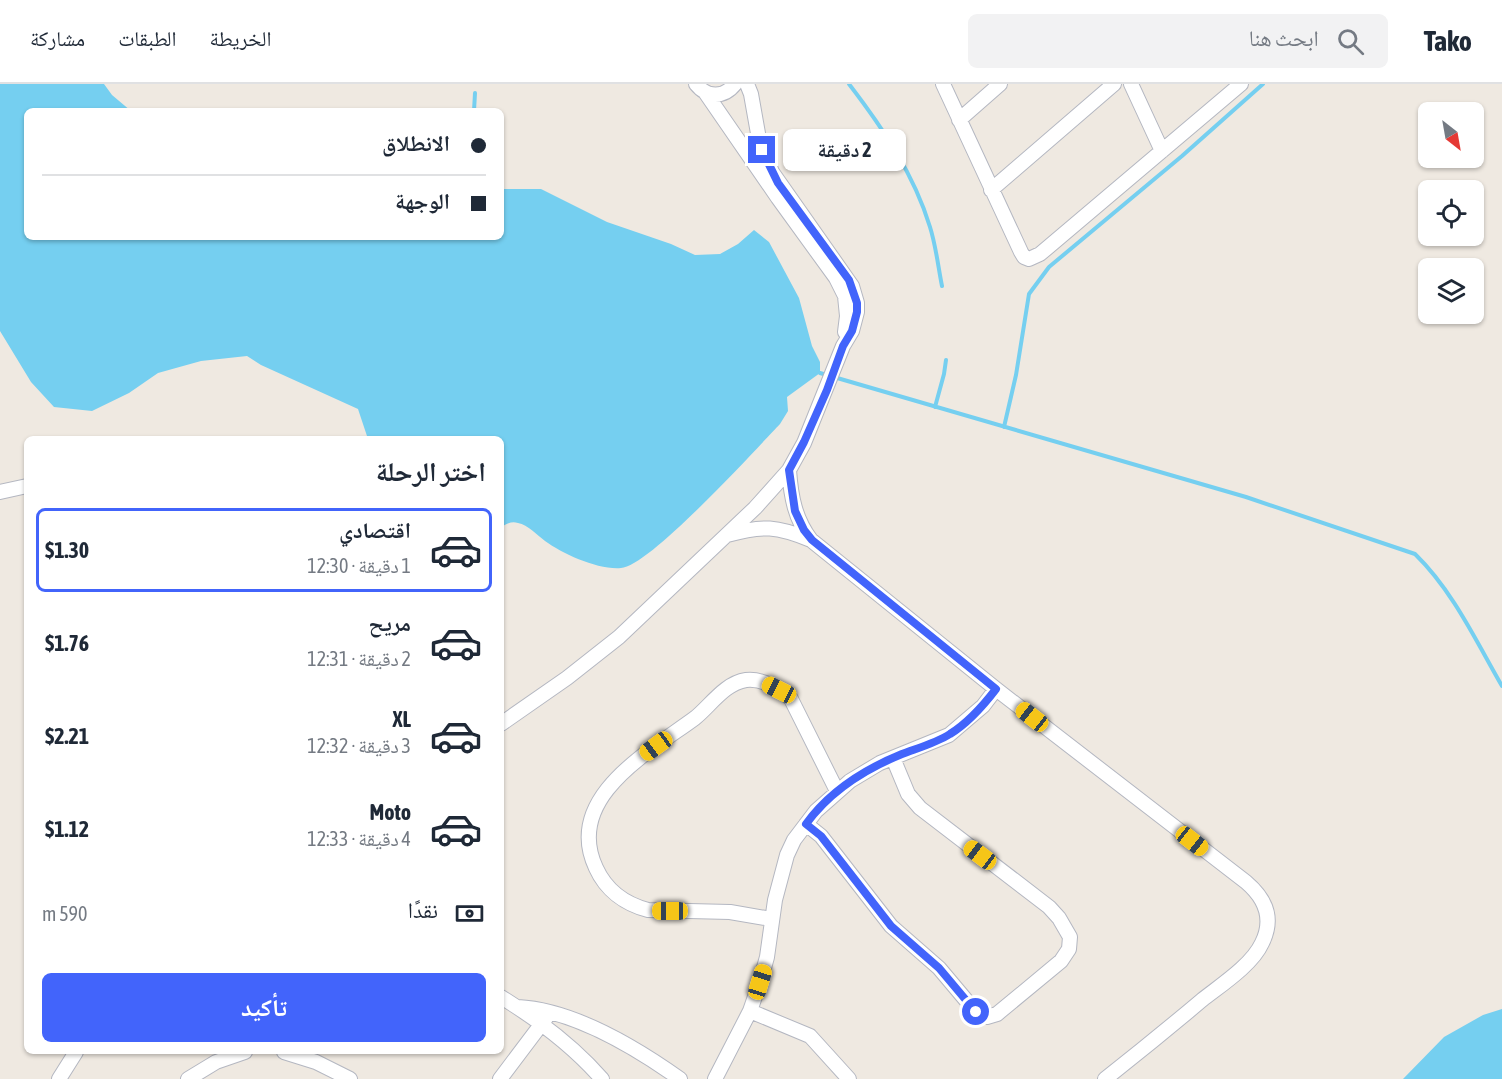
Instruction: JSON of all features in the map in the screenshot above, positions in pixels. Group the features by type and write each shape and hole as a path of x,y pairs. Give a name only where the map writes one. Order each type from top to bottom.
{"street":[{"path":"700,88 720,95 729,91 735,84"},
{"path":"504,722 567,678 619,637 727,535 789,470 797,458 827,390 843,346 852,331 857,312 855,294 849,280 786,194 772,171 759,140 751,93 747,84"},
{"path":"943,84 1021,252 1029,259 1040,254 1162,151 1234,86"},
{"path":"959,120 1000,84"},
{"path":"991,190 1114,84"},
{"path":"1131,84 1162,151"},
{"path":"700,88 841,288 845,296 847,316 843,346"},
{"path":"789,470 795,511 804,530 812,540 996,689 1254,889 1265,904 1268,924 1262,944 1249,960 1226,982 1105,1079"},
{"path":"0,492 24,487"},
{"path":"727,535 752,528 768,528 781,529 812,540"},
{"path":"771,919 730,912 648,910 629,903 605,884 591,857 591,825 596,806 616,778 632,764 703,711 733,685 746,680 767,684 791,699 837,791"},
{"path":"715,1079 750,1011 767,957 771,919 790,846 806,824 837,791 892,758 949,735 983,706 996,689"},
{"path":"806,824 821,836 891,926 939,968 976,1012 987,1017 998,1014 1061,961 1069,949 1070,937 1059,918 1049,907 920,808 908,794 892,758"},
{"path":"504,999 518,1007 580,1056 602,1079"},
{"path":"518,1007 551,1011 619,1041 680,1079"},
{"path":"500,1079 551,1011"},
{"path":"750,1011 810,1036 845,1076"},
{"path":"59,1079 74,1054"},
{"path":"188,1079 216,1062 239,1054"},
{"path":"290,1054 316,1062 350,1079"}],"water":[{"path":"0,84 104,84 112,95 127,108 24,108 24,240 504,240 504,189 541,189 607,222 671,244 695,255 720,254 738,244 754,230 769,242 799,298 812,346 820,362 820,373 787,397 788,411 780,424 677,529 635,563 621,568 612,568 571,556 552,546 522,524 516,522 504,526 504,436 367,436 358,409 261,365 247,356 201,361 158,373 129,393 92,411 54,407 31,382 0,331"},
{"path":"1502,1009 1502,1079 1403,1079 1444,1037 1483,1015"}],"waterway":[{"path":"849,84 885,134 915,188 932,234 942,286"},
{"path":"1004,427 1016,375 1029,294 1049,267 1182,156 1263,84"},
{"path":"474,108 475,93"},
{"path":"935,407 946,360"},
{"path":"820,373 1246,497 1415,554 1429,568 1452,600 1502,686"}],"route":[{"path":"762,150 778,183 849,280 857,303 852,331 843,346 827,390 797,458 789,470 792,499 799,521 812,540 996,689 983,706 958,729 938,740 880,763 850,781 816,811 806,824 821,836 891,926 939,968 976,1012"}]}
